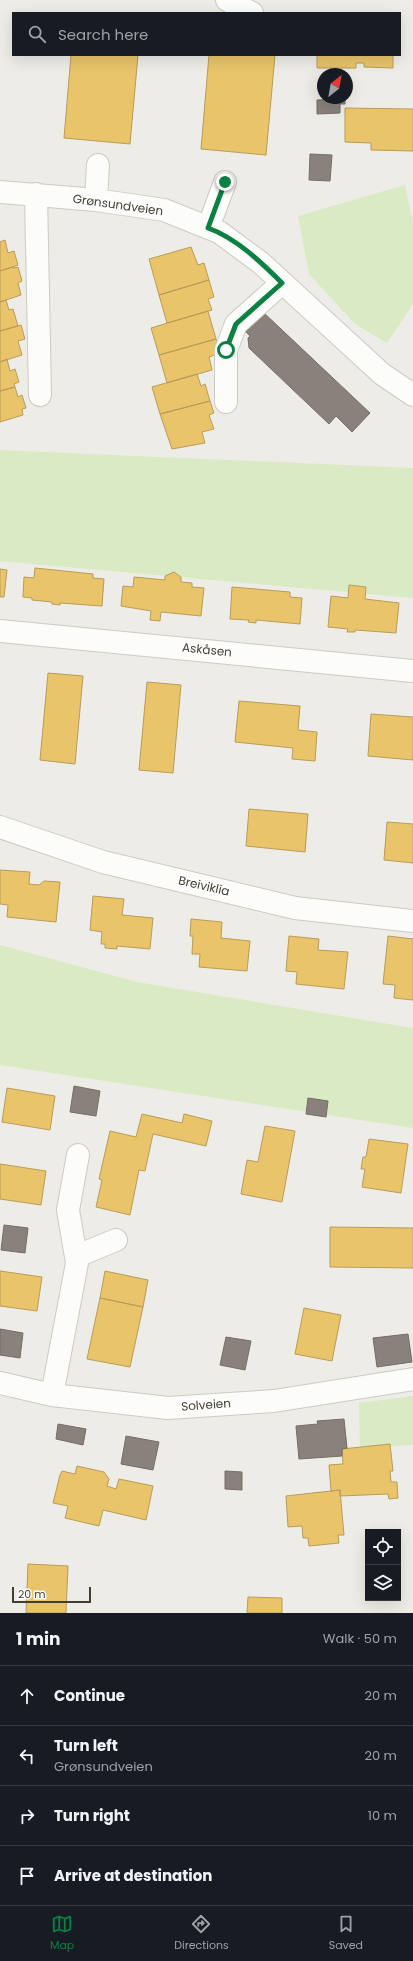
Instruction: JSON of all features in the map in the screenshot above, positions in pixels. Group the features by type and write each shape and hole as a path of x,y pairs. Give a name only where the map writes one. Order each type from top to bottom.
{"street":[{"path":"227,0 250,12"},
{"path":"96,200 98,166"},
{"path":"208,228 225,182"},
{"name":"Grønsundveien","path":"0,192 96,200 164,210 219,232 261,263 382,374 413,395"},
{"path":"36,194 40,395"},
{"path":"226,402 226,350 236,324 282,283"},
{"name":"Askåsen","path":"0,631 413,670"},
{"name":"Breiviklia","path":"0,827 103,862 295,908 413,921"},
{"path":"52,1395 72,1296 77,1256 68,1210 78,1155"},
{"path":"77,1256 116,1240"},
{"name":"Solveien","path":"0,1383 52,1395 168,1408 274,1401 413,1379"}],"green space":[{"path":"405,185 413,223 413,304 387,343 355,324 309,274 298,216"},
{"path":"0,450 413,468 413,598 0,561"},
{"path":"0,945 137,982 413,1028 413,1128 0,1065"},
{"path":"413,1396 413,1445 360,1447 359,1403"}],"building: Homes":[{"path":"71,56 138,56 130,144 64,138"},
{"path":"209,56 275,56 266,155 201,149"},
{"path":"317,56 393,56 393,68 364,67 364,63 356,63 356,68 317,68"},
{"path":"345,108 413,109 413,151 371,150 371,143 345,142"},
{"path":"5,240 8,253 14,251 18,265 0,271 0,242"},
{"path":"191,247 198,265 204,263 209,280 159,295 149,259"},
{"path":"18,267 22,281 18,283 21,295 0,302 0,271"},
{"path":"209,280 214,297 208,299 212,310 167,323 159,295"},
{"path":"6,300 9,310 13,309 18,326 0,331 0,302"},
{"path":"208,311 216,339 159,355 151,328"},
{"path":"21,325 25,339 18,341 22,355 0,362 0,331"},
{"path":"216,339 220,353 209,357 212,370 167,383 159,355"},
{"path":"7,359 10,371 15,369 19,382 14,384 15,387 0,391 0,362"},
{"path":"197,374 201,386 205,384 210,401 160,414 152,387"},
{"path":"15,387 18,397 22,395 26,408 22,409 23,415 0,422 0,391"},
{"path":"210,401 214,413 209,415 214,429 202,432 205,443 172,449 160,414"},
{"path":"35,568 93,574 93,578 104,579 102,606 60,603 60,605 52,604 52,602 32,600 32,598 23,597 24,577 34,578"},
{"path":"0,569 7,570 4,597 0,597"},
{"path":"174,572 181,577 181,582 192,583 192,587 204,588 201,616 161,612 160,621 150,620 151,611 121,606 123,586 133,587 134,577 165,580 165,576"},
{"path":"349,585 366,587 365,599 399,603 396,633 355,630 355,632 347,632 348,629 328,627 331,596 348,598"},
{"path":"232,587 290,592 290,597 302,598 300,624 256,620 256,623 248,622 249,620 230,619"},
{"path":"48,673 83,676 75,764 40,760"},
{"path":"147,682 181,685 173,773 139,770"},
{"path":"239,701 300,706 298,730 317,732 315,761 292,759 293,748 235,742"},
{"path":"371,714 413,717 413,760 368,756"},
{"path":"249,809 308,814 305,852 246,846"},
{"path":"387,822 413,824 413,863 384,860"},
{"path":"0,870 30,872 29,884 39,885 44,881 60,882 56,922 7,917 8,905 0,904"},
{"path":"93,896 124,899 122,915 153,918 150,949 117,946 117,949 105,948 105,944 101,944 102,932 90,930"},
{"path":"191,919 222,922 221,938 250,941 247,971 199,967 200,954 192,954 193,936 190,936"},
{"path":"289,936 319,939 318,950 348,952 344,989 296,984 297,972 286,971"},
{"path":"388,936 413,939 413,1000 394,998 395,985 383,984"},
{"path":"7,1088 55,1096 50,1130 2,1122"},
{"path":"142,1114 182,1123 184,1114 212,1121 206,1146 153,1134 145,1171 139,1170 130,1215 96,1207 102,1180 99,1179 110,1131 136,1137"},
{"path":"265,1126 295,1131 282,1202 241,1194 247,1160 258,1162"},
{"path":"369,1139 408,1144 401,1193 362,1187 365,1169 361,1169 363,1157 366,1157"},
{"path":"0,1164 46,1171 41,1205 0,1199"},
{"path":"330,1227 413,1228 413,1268 330,1267"},
{"path":"0,1271 42,1277 37,1311 0,1306"},
{"path":"105,1271 148,1280 143,1307 100,1298"},
{"path":"100,1298 143,1307 130,1367 87,1359"},
{"path":"304,1308 341,1315 332,1361 295,1354"},
{"path":"390,1444 393,1471 390,1471 391,1482 397,1482 398,1498 389,1499 388,1494 340,1496 340,1490 331,1491 329,1465 343,1464 342,1449"},
{"path":"77,1466 104,1472 109,1479 107,1486 116,1489 119,1479 153,1486 146,1520 103,1510 99,1526 65,1518 68,1506 53,1503 62,1471 75,1474"},
{"path":"340,1490 344,1535 338,1535 339,1543 309,1546 308,1538 303,1538 302,1526 288,1527 286,1496"},
{"path":"28,1564 68,1566 66,1613 26,1613"},
{"path":"248,1597 282,1598 282,1613 247,1613"}],"building: Industry":[{"path":"317,104 340,104 340,113 317,114"},
{"path":"310,154 332,155 330,181 309,180"},
{"path":"263,312 370,413 352,432 336,416 329,424 249,348 248,338 250,336 245,331"},
{"path":"74,1086 100,1091 96,1116 70,1112"},
{"path":"308,1098 328,1101 326,1117 306,1114"},
{"path":"4,1225 28,1228 25,1253 1,1250"},
{"path":"0,1329 23,1333 20,1358 0,1355"},
{"path":"408,1334 412,1362 377,1367 373,1338"},
{"path":"226,1337 251,1341 245,1370 220,1365"},
{"path":"344,1419 347,1448 342,1449 342,1456 299,1459 296,1426 318,1424 317,1421"},
{"path":"58,1424 86,1429 83,1445 56,1439"},
{"path":"126,1436 159,1442 153,1470 121,1464"},
{"path":"225,1471 242,1472 242,1490 225,1489"}],"route":[{"path":"225,182 208,228 219,232 261,263 282,283 236,324 226,350"}]}
